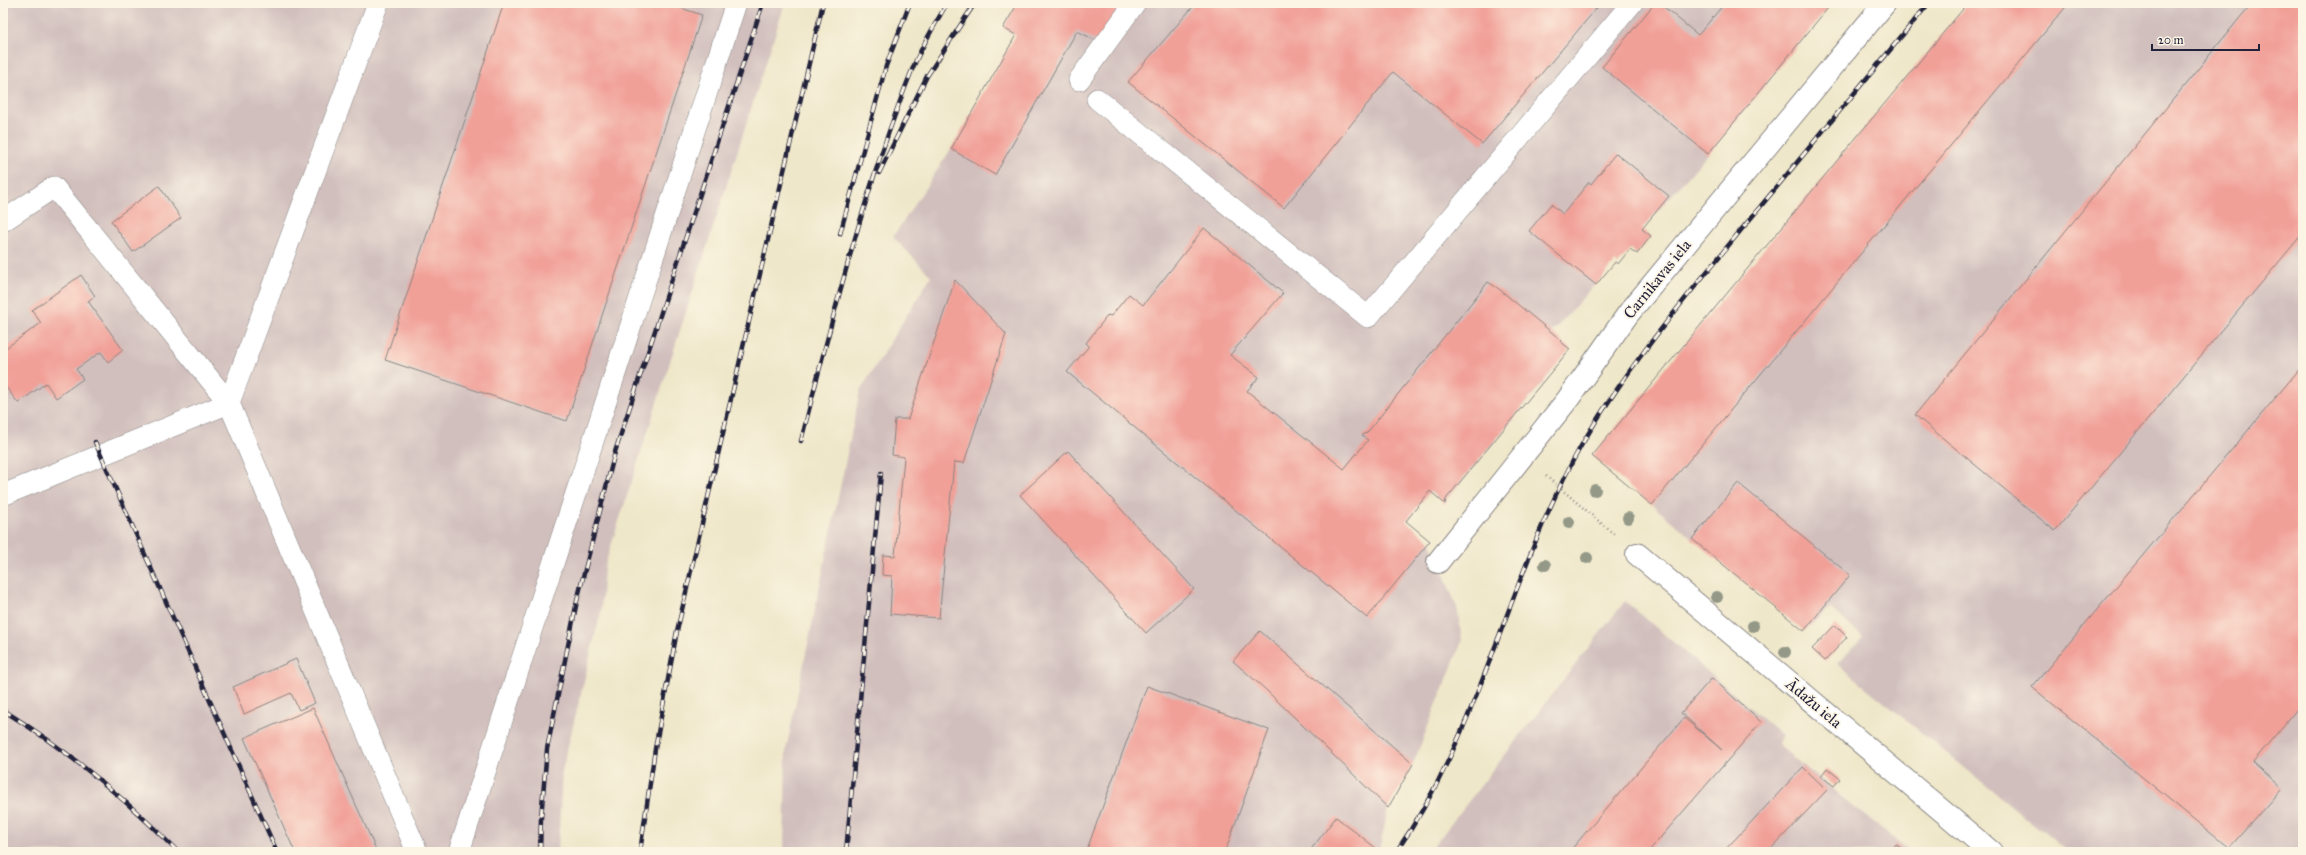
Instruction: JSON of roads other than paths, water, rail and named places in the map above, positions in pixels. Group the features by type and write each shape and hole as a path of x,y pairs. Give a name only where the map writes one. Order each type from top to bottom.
{"street":[{"name":"Carnikavas iela","path":"1438,562 1568,399 1628,314 1885,3"},
{"name":"Ādažu iela","path":"1637,554 1991,852"}],"lane":[{"path":"3,495 229,403 378,3"},
{"path":"459,852 736,3"},
{"path":"1079,80 1135,3"},
{"path":"1097,99 1368,317 1632,3"},
{"path":"3,221 54,187 229,403 417,852"}],"railway":[{"path":"540,852 541,818 547,749 577,601 615,452 763,3"},
{"path":"640,852 655,749 677,631 823,3"},
{"path":"840,234 886,66 910,3"},
{"path":"801,441 850,254 879,161 916,61 947,3"},
{"path":"879,173 927,76 975,3"},
{"path":"1396,852 1426,805 1451,755 1473,704 1533,547 1556,495 1581,446 1598,417 1656,335 1929,3"},
{"path":"95,442 277,852"},
{"path":"846,852 881,473"},
{"path":"3,710 27,725 73,758 116,794 178,852"}]}
